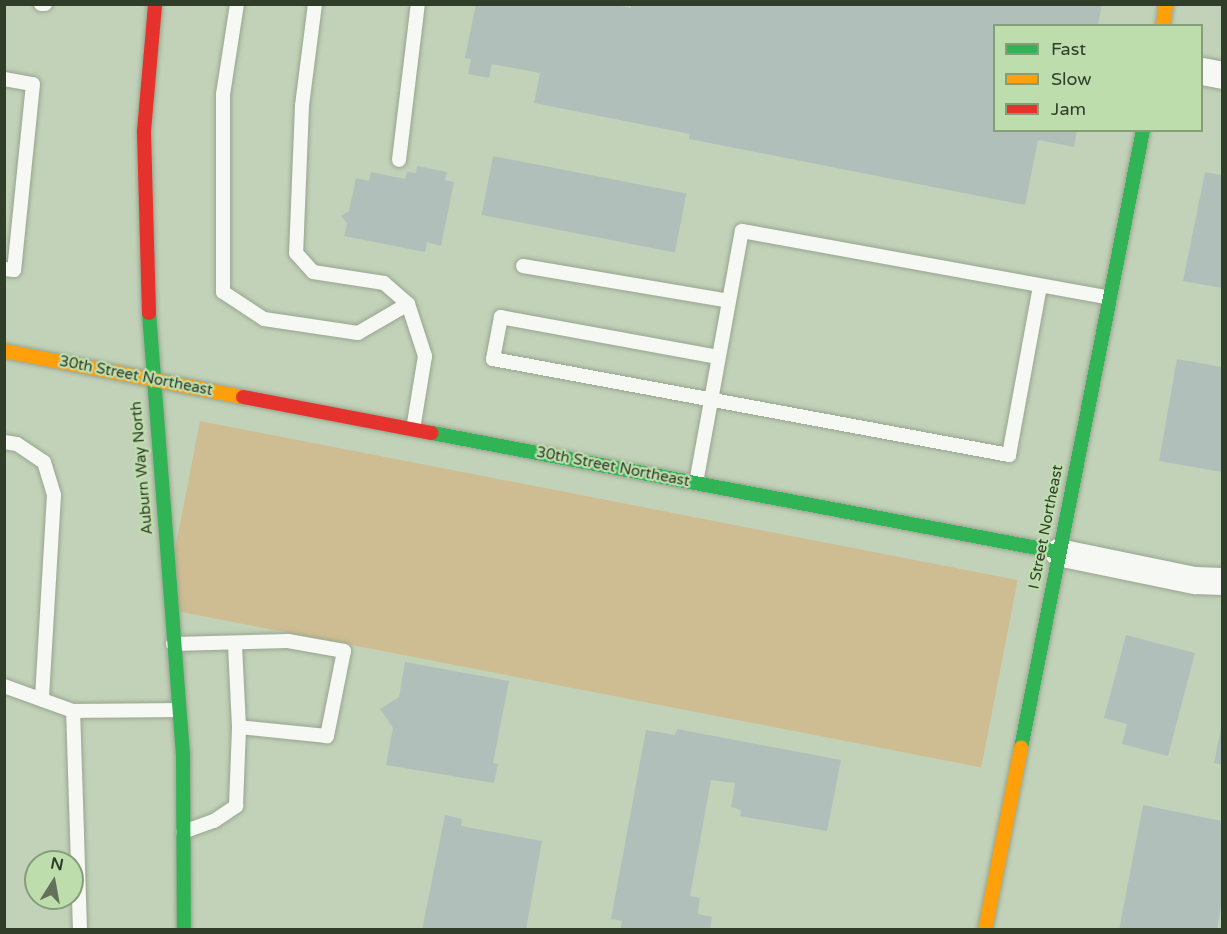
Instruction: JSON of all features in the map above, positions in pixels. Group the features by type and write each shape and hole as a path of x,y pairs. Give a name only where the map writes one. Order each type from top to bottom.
{"street":[{"name":"Auburn Way North","path":"155,4 144,131 142,207 152,379 179,710 184,930"},
{"path":"1163,24 1166,4"},
{"path":"1203,71 1222,75"},
{"name":"I Street Northeast","path":"985,930 1143,132"},
{"name":"30th Street Northeast","path":"4,351 1195,580 1222,581"}],"lane":[{"path":"237,4 223,94 224,292 264,319 358,333 408,304"},
{"path":"315,4 302,106 296,253 313,272 384,283 408,304 425,356 413,429"},
{"path":"399,160 418,4"},
{"path":"4,80 33,84 14,270 4,269"},
{"path":"696,483 742,231 1109,298"},
{"path":"523,266 729,301"},
{"path":"718,357 501,317 493,359 1009,455 1040,286"},
{"path":"4,442 17,444 44,462 54,495 42,700"},
{"path":"173,644 288,641 344,651 327,736 239,727"},
{"path":"183,832 214,821 236,806 239,727 235,644"},
{"path":"4,686 73,711 179,710"},
{"path":"73,711 80,930"}],"shaded area":[{"path":"200,421 1018,580 981,767 164,608"}],"building":[{"path":"476,4 612,4 631,8 631,4 1102,4 1098,24 993,24 993,132 1077,132 1074,147 1038,140 1025,205 689,139 690,134 534,103 540,73 492,64 489,78 468,74 471,59 465,58"},
{"path":"493,156 686,194 675,252 482,215"},
{"path":"417,166 447,172 445,180 454,182 441,246 427,242 425,252 344,236 347,223 341,216 349,211 356,178 369,181 371,172 405,179 407,172 416,173"},
{"path":"1205,172 1222,175 1222,288 1183,281"},
{"path":"1177,359 1222,367 1222,472 1159,461"},
{"path":"1126,635 1195,653 1168,756 1122,744 1127,724 1104,718"},
{"path":"405,662 509,681 493,763 498,764 494,783 386,765 393,728 380,709 399,697"},
{"path":"1222,728 1222,765 1214,763"},
{"path":"677,729 841,760 827,831 740,816 741,810 731,807 735,783 711,780 690,896 700,898 698,914 712,917 710,930 620,930 622,921 611,919 646,730 675,735"},
{"path":"1143,805 1222,821 1222,900 1217,930 1119,930"},
{"path":"445,815 462,819 461,826 542,841 526,930 422,930"}],"traffic: fast":[{"path":"1021,748 1143,132"},
{"path":"149,313 183,754 184,930"},
{"path":"432,433 1058,552"}],"traffic: slow":[{"path":"1163,24 1166,4"},
{"path":"4,351 243,397"},
{"path":"985,930 1021,748"}],"traffic: jam":[{"path":"149,313 144,131 155,4"},
{"path":"243,397 432,433"}]}
